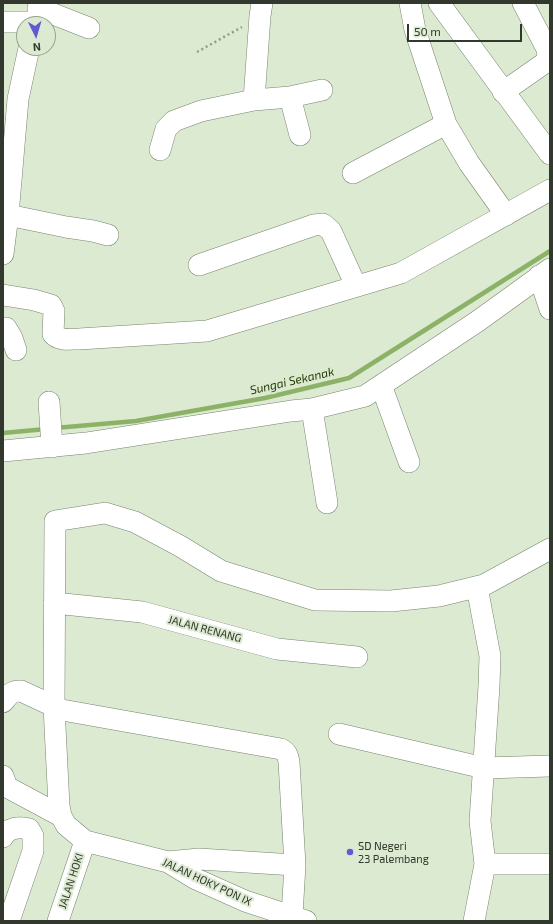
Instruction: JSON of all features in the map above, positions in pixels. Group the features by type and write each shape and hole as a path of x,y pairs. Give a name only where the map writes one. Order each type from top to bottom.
{"street":[{"path":"410,3 415,30 446,124 469,163 506,215"},
{"path":"439,3 550,154"},
{"path":"504,92 546,62 548,55 547,49 523,3"},
{"path":"254,100 261,10"},
{"path":"3,22 37,14 89,28"},
{"path":"3,254 8,215 18,99 27,56"},
{"path":"160,150 166,129 174,121 201,111 254,100 290,97 322,90"},
{"path":"290,97 300,134"},
{"path":"353,174 446,124"},
{"path":"3,295 34,300 51,305 54,311 53,334 56,338 78,339 207,331 401,273 550,190"},
{"path":"8,215 108,235"},
{"path":"199,265 314,225 323,224 331,231 356,286"},
{"path":"3,451 52,445 86,444 291,411 312,409 364,396 478,321 544,273 550,308"},
{"path":"3,328 6,328 9,333 16,350"},
{"path":"381,385 408,462"},
{"path":"49,407 52,445"},
{"path":"312,409 327,504"},
{"path":"85,841 66,825 61,816 59,806 54,707 55,521 105,513 135,522 180,546 221,571 315,600 391,601 439,596 484,585 550,550"},
{"path":"474,921 485,864 480,821 490,656 477,587"},
{"name":"JALAN RENANG","path":"54,603 142,612 277,648 357,657"},
{"path":"3,702 10,693 15,690 21,691 62,710 281,749 284,751 287,754 289,762 299,919"},
{"path":"339,734 484,768 550,766"},
{"path":"3,776 7,787 61,816"},
{"path":"3,838 5,833 22,827 29,829 33,836 33,851 9,921"},
{"name":"JALAN HOKY PON IX","path":"85,841 168,862 196,879 245,901 299,919"},
{"name":"JALAN HOKI","path":"58,921 85,841"},
{"path":"168,862 199,860 295,865"},
{"path":"485,864 550,864"}],"path":[{"path":"197,52 261,10"}],"waterway":[{"name":"Sungai Sekanak","path":"55,428 136,421 265,398 349,378 550,251"},
{"name":"Sungai Sekanak","path":"3,433 46,429"}],"place":[{"name":"SD Negeri 23 Palembang","path":"350,852"}]}
